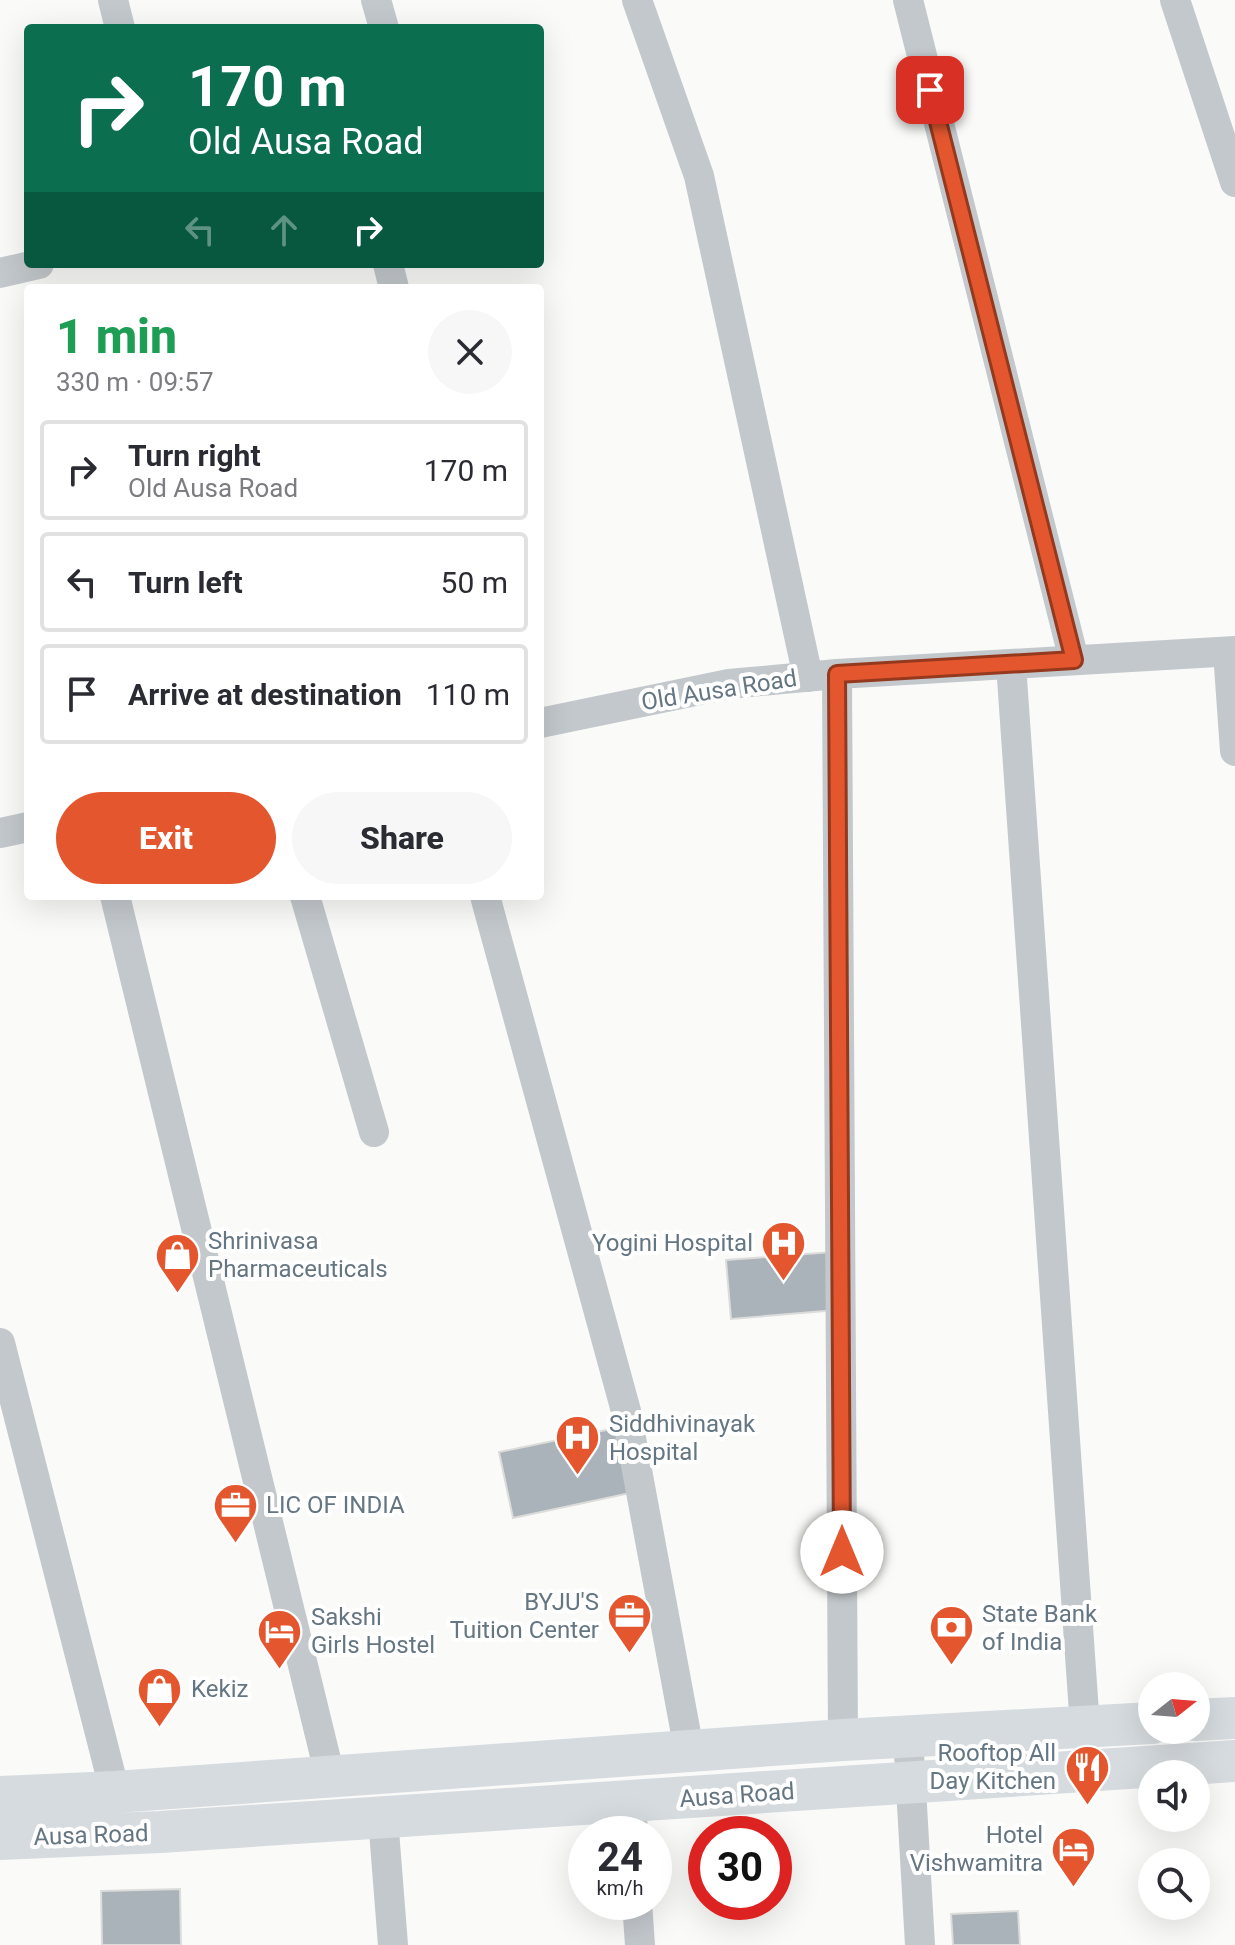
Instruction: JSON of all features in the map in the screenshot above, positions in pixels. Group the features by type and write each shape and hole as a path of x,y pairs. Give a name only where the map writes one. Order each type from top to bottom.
{"main road":[{"path":"1210,1719 1235,1718"},
{"path":"0,1797 115,1792 843,1740 1138,1724"},
{"name":"Ausa Road","path":"648,1816 910,1784 1235,1761"},
{"name":"Ausa Road","path":"0,1839 383,1818 568,1818"}],"street":[{"path":"113,0 119,24"},
{"path":"376,0 383,24"},
{"path":"637,0 699,176 822,675 843,1740"},
{"path":"908,0 1074,660"},
{"path":"1175,0 1235,182"},
{"path":"1231,652 1235,751"},
{"name":"Old Ausa Road","path":"544,722 729,684 822,675 1231,652"},
{"path":"1011,664 1085,1727"},
{"path":"0,833 24,828"},
{"path":"116,900 330,1776"},
{"path":"306,900 374,1132"},
{"path":"486,900 626,1411 689,1750"},
{"path":"0,1343 115,1792"},
{"path":"908,1736 920,1945"},
{"path":"383,1818 393,1945"},
{"path":"638,1920 640,1945"}],"building":[{"path":"832,1252 837,1310 731,1319 726,1260"},
{"path":"621,1427 635,1492 513,1518 499,1452"},
{"path":"180,1889 181,1945 102,1945 101,1891"},
{"path":"1018,1911 1020,1945 953,1945 951,1914"}],"place":[{"name":"Yogini Hospital","path":"784,1282"},
{"name":"Shrinivasa Pharmaceuticals","path":"177,1294"},
{"name":"Siddhivinayak Hospital","path":"578,1477"},
{"name":"LIC OF INDIA","path":"235,1544"},
{"name":"BYJU'S Tuition Center","path":"630,1655"},
{"name":"State Bank of India","path":"951,1667"},
{"name":"Sakshi Girls Hostel","path":"280,1670"},
{"name":"Kekiz","path":"160,1728"},
{"name":"Rooftop All Day Kitchen","path":"1087,1806"},
{"name":"Hotel Vishwamitra","path":"1074,1888"}],"route":[{"path":"842,1552 837,674 1074,660 930,90"}]}
